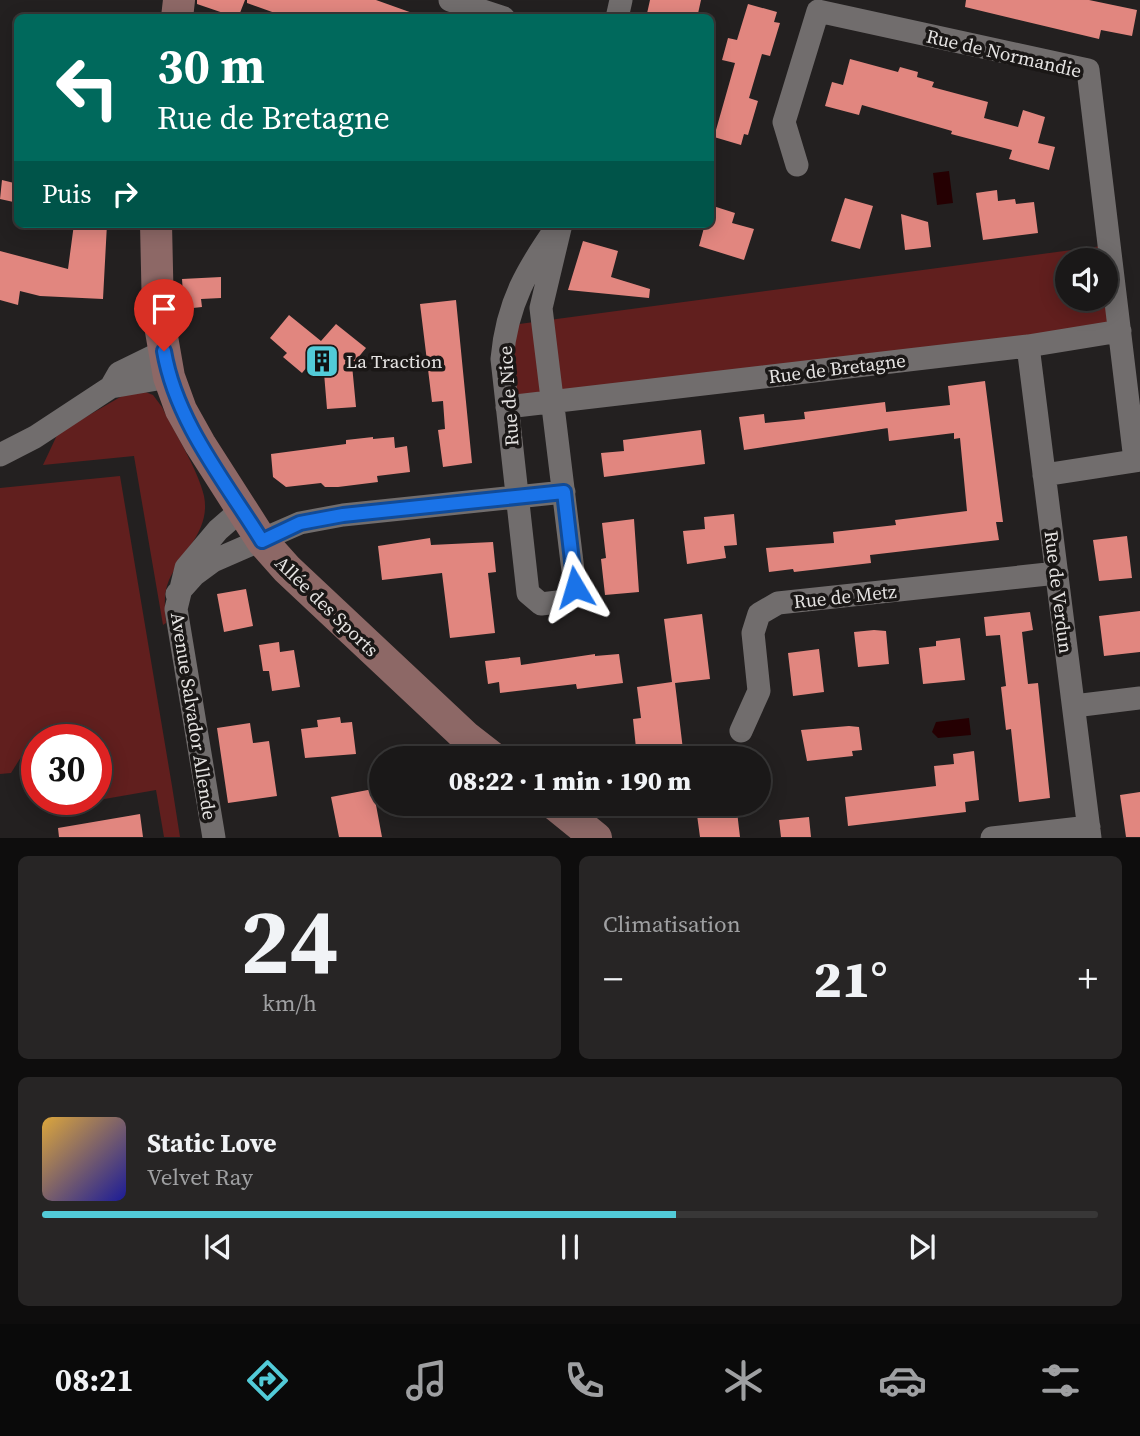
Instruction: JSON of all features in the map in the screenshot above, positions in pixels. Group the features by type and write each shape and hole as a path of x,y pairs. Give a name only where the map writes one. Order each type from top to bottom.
{"street":[{"path":"450,0 492,14"},
{"name":"Rue de Normandie","path":"797,165 784,122 818,11 1088,70 1138,460"},
{"name":"Allée des Sports","path":"156,228 158,314 166,364 181,410 242,509 262,541 314,598 478,746"},
{"name":"Rue de Nice","path":"557,228 518,288 505,326 502,359 528,593 541,604 566,601 575,587 564,492"},
{"name":"Rue de Nice","path":"553,402 541,308 559,228"},
{"name":"Rue de Bretagne","path":"507,407 1028,346 1120,331"},
{"name":"Rue de Verdun","path":"1028,346 1090,832"},
{"path":"0,455 36,437 111,387 166,364"},
{"path":"262,541 300,523 343,515 564,492 553,402"},
{"path":"1044,475 1138,460"},
{"name":"Avenue Salvador Allende","path":"214,838 178,622 177,594 186,568 199,551 242,509"},
{"name":"Avenue Salvador Allende","path":"177,594 194,575 213,561 262,541"},
{"name":"Rue de Metz","path":"741,732 759,691 752,633 759,614 778,603 1057,573"},
{"path":"1074,706 1140,698"},
{"path":"569,816 596,838"},
{"path":"992,838 1090,832"}],"shaded area":[{"path":"949,171 953,203 937,205 933,173"},
{"path":"1109,245 1109,248 1087,248"},
{"path":"1055,252 1055,311 1117,311 1120,331 507,407 505,326"},
{"path":"143,391 153,395 162,407 191,463 204,496 205,508 199,530 167,585 166,623 163,625 134,456 43,465 58,433 122,396"},
{"path":"120,476 180,837 164,837 156,790 112,798 112,724 21,724 21,757 11,773 0,774 0,488"},
{"path":"969,718 971,735 938,738 932,732 936,722"}],"building":[{"path":"197,0 245,0 240,14 226,14 197,4"},
{"path":"247,0 376,0 415,14 278,14 247,3"},
{"path":"650,0 701,0 698,14 647,14"},
{"path":"966,0 1089,0 1137,10 1132,36 1101,30 1099,39 965,7"},
{"path":"748,4 777,12 774,22 780,23 770,56 762,54 749,98 758,101 748,135 744,134 741,145 714,137 735,63 722,60 728,38 737,40"},
{"path":"850,59 898,72 900,67 918,72 917,77 934,82 932,87 988,102 984,118 1018,127 1023,110 1045,117 1038,143 1055,147 1049,170 1009,159 1012,150 951,134 952,131 862,105 859,115 825,106 832,82 843,85"},
{"path":"2,180 14,183 14,202 0,199"},
{"path":"997,190 998,201 1015,199 1016,204 1034,202 1038,233 983,240 976,193"},
{"path":"845,198 873,206 860,249 831,241"},
{"path":"714,206 735,213 732,223 754,229 744,260 699,246 704,228 714,228"},
{"path":"901,214 928,222 931,247 905,250"},
{"path":"73,228 107,228 103,299 40,296 20,291 18,305 0,300 0,251 68,269"},
{"path":"583,241 618,251 611,277 650,289 649,298 568,290"},
{"path":"221,277 221,298 201,299 202,307 184,309 182,279"},
{"path":"456,300 472,463 443,467 438,430 445,429 443,401 432,402 420,304"},
{"name":"La Traction","path":"289,315 321,341 336,324 366,348 352,365 356,407 327,409 322,349 302,373 283,357 287,353 270,338"},
{"path":"985,381 1003,522 996,522 999,540 870,555 871,563 794,572 793,569 769,572 766,548 834,543 833,532 896,525 895,520 967,511 960,438 954,439 954,433 889,441 886,412 950,405 948,386"},
{"path":"885,402 888,428 744,450 739,417 764,414 765,423 805,419 804,412"},
{"path":"701,430 705,464 604,477 601,453 624,451 623,440"},
{"path":"394,437 395,448 407,446 410,472 377,476 378,482 338,487 325,487 321,483 286,487 273,477 271,454 346,444 346,440"},
{"path":"734,514 737,545 724,546 726,558 687,564 683,531 705,529 704,517"},
{"path":"634,519 639,592 605,595 601,559 606,558 602,523"},
{"path":"1127,536 1132,578 1099,581 1093,540"},
{"path":"430,538 431,545 493,542 496,572 488,573 495,633 450,638 442,573 382,580 378,546"},
{"path":"246,589 253,626 224,632 217,594"},
{"path":"1140,611 1140,652 1104,656 1099,616"},
{"path":"1030,612 1033,630 1022,632 1028,684 1038,683 1050,798 1019,802 1011,729 1006,730 1001,687 1006,686 1000,635 986,636 984,617"},
{"path":"702,614 710,679 675,683 683,746 636,746 633,719 641,718 637,687 672,682 664,619"},
{"path":"886,631 889,664 858,667 854,632"},
{"path":"960,638 965,680 923,684 919,648 936,646 936,641"},
{"path":"279,642 280,652 294,650 300,687 272,691 269,671 263,671 259,645"},
{"path":"819,649 824,692 793,696 788,653"},
{"path":"595,654 619,654 623,683 577,689 576,684 500,693 499,682 488,684 485,661 520,657 521,665"},
{"path":"340,717 341,723 352,722 356,754 305,758 301,729 318,727 317,720"},
{"path":"250,723 253,743 269,741 277,796 228,803 217,728"},
{"path":"859,727 862,750 852,751 853,756 807,761 801,730"},
{"path":"974,751 979,800 965,802 966,812 848,826 845,797 936,786 934,766 954,764 953,754"},
{"path":"369,790 369,816 378,816 382,837 339,837 331,797"},
{"path":"1140,792 1140,837 1126,837 1120,795"},
{"path":"140,814 143,837 59,837 58,828"},
{"path":"697,816 738,816 740,837 700,837"},
{"path":"809,817 811,837 781,837 779,820"}],"place":[{"name":"La Traction","path":"322,361"}],"route":[{"path":"164,351 169,377 181,410 262,541 300,523 343,515 564,492 575,587"}]}
